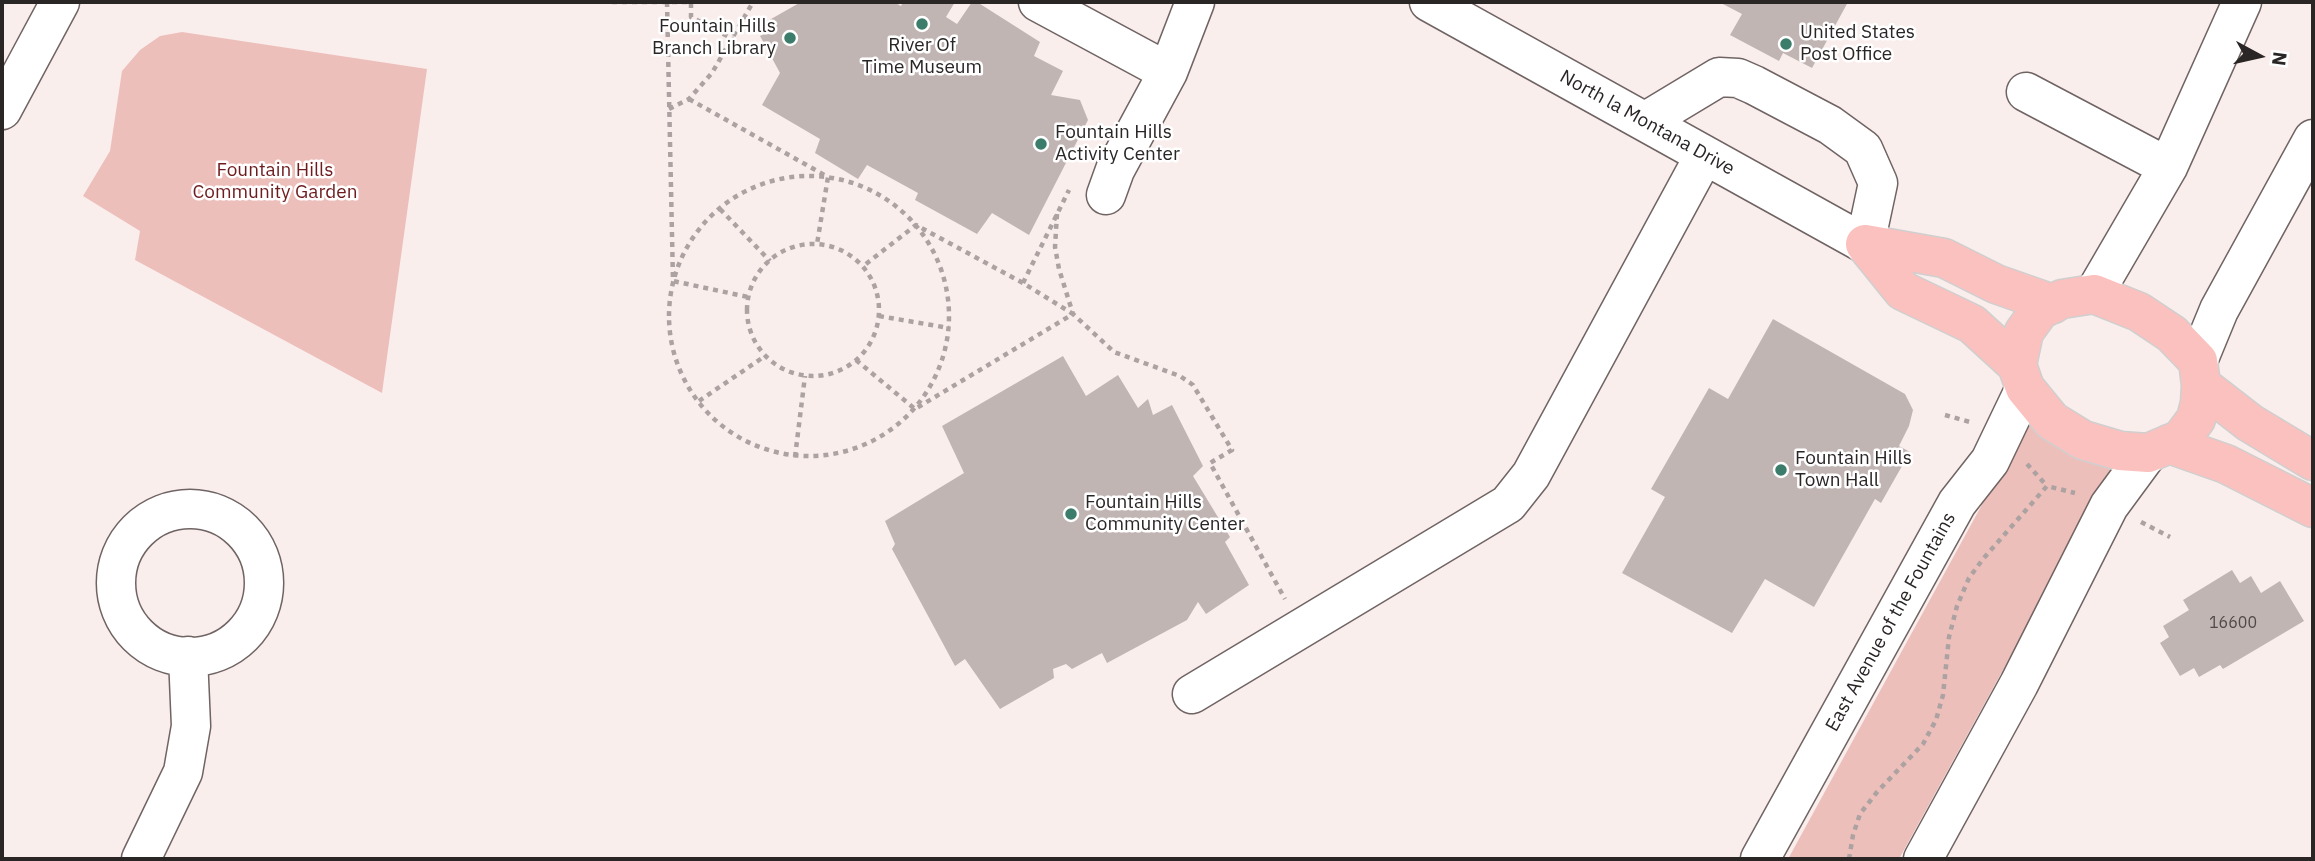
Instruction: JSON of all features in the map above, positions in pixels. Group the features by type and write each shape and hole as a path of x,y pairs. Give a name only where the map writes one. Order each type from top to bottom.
{"main road":[{"path":"1865,244 1944,258 1996,285 2053,304"},
{"path":"1865,244 1903,291 1972,324 2021,377 2052,421 2083,440 2120,451 2158,449 2226,464 2313,508"},
{"path":"2021,377 2024,332 2040,310 2062,299 2094,293 2139,312 2172,334 2200,373 2250,423 2313,461"},
{"path":"2158,449 2182,439 2196,419 2200,373"}],"street":[{"path":"2,110 60,2"},
{"path":"1038,2 1168,72"},
{"path":"1091,187 1115,170 1168,72 1195,2"},
{"name":"North la Montana Drive","path":"1429,2 1865,244"},
{"path":"2094,293 2168,167 2242,2"},
{"path":"1646,121 1719,77 1738,78 1830,125 1863,149 1878,183 1865,244"},
{"path":"2026,92 2168,167"},
{"path":"2200,373 2219,310 2313,139"},
{"path":"1192,694 1508,504 1531,475 1704,156"},
{"name":"East Avenue of the Fountains","path":"1764,852 1957,503 1990,461 2021,377"},
{"path":"1923,859 2019,684 2109,506 2158,449"},
{"path":"141,859 183,772 191,726 188,656"}],"path":[{"path":"611,2 691,2 691,17 733,39"},
{"path":"667,2 672,334 681,376 709,416 749,444 794,457 840,454 881,437 915,409 1073,314"},
{"path":"669,109 689,99 712,73 754,2"},
{"path":"689,99 828,177 863,186 901,209 916,225 929,243 945,284 949,328 938,371 915,409"},
{"path":"673,281 693,236 727,201 771,180 828,177"},
{"path":"817,244 828,177"},
{"path":"1023,283 1057,215 1091,187"},
{"path":"719,209 769,261"},
{"path":"1057,215 1055,247 1073,314"},
{"path":"862,267 916,225"},
{"path":"916,225 1023,283 1073,314 1114,352 1180,376 1192,385 1232,450 1210,463 1287,601 1275,608"},
{"path":"817,244 837,249 862,267 869,275 877,295 879,316 873,337 862,355 845,368 826,375 805,376 783,370 765,356 753,337 748,319 748,297 758,273 769,261 794,246 817,244"},
{"path":"673,281 748,297"},
{"path":"879,316 949,328"},
{"path":"698,401 765,356"},
{"path":"856,359 915,409"},
{"path":"794,457 805,376"},
{"path":"1849,859 1860,814 1923,744 1936,720 1943,695 1949,637 1957,606 1969,578 2047,486 2097,499 2171,537"}],"green space":[{"name":"Fountain Hills Community Garden","path":"182,32 427,69 382,393 135,260 140,231 83,196 110,151 122,71 140,50 160,36"},
{"path":"2022,419 2043,438 2066,453 2093,464 2121,470 2097,499 1899,859 1788,859 2013,448"}],"building":[{"path":"801,2 894,2 901,6 903,2 955,2 946,17 957,24 972,2 977,2 1040,42 1034,56 1063,71 1051,95 1080,100 1088,120 1029,235 992,213 977,234 915,200 918,193 867,165 858,179 815,153 820,139 762,105 780,73 760,36 768,32 764,23"},
{"name":"United States Post Office","path":"1719,2 1848,2 1812,68 1783,53 1779,61 1730,35 1742,14"},
{"name":"Fountain Hills Town Hall","path":"1773,319 1905,394 1913,410 1899,446 1910,452 1881,503 1875,499 1814,607 1765,579 1732,633 1622,573 1665,497 1651,489 1709,388 1728,399"},
{"path":"1063,356 1086,396 1118,375 1138,408 1148,399 1153,415 1172,405 1203,466 1193,476 1230,537 1225,542 1249,585 1206,614 1198,602 1187,620 1107,663 1102,653 1072,669 1066,664 1053,669 1054,678 1000,709 965,659 955,666 892,549 895,544 885,521 964,473 942,426"},
{"path":"2232,570 2240,583 2251,576 2261,593 2280,581 2304,621 2223,669 2220,665 2199,677 2194,668 2180,676 2160,643 2169,637 2163,626 2189,610 2183,600"}],"place":[{"name":"River Of Time Museum","path":"922,24"},
{"name":"Fountain Hills Branch Library","path":"790,38"},
{"name":"United States Post Office","path":"1786,44"},
{"name":"Fountain Hills Activity Center","path":"1041,144"},
{"name":"Fountain Hills Town Hall","path":"1781,470"},
{"name":"Fountain Hills Community Center","path":"1071,514"}]}
